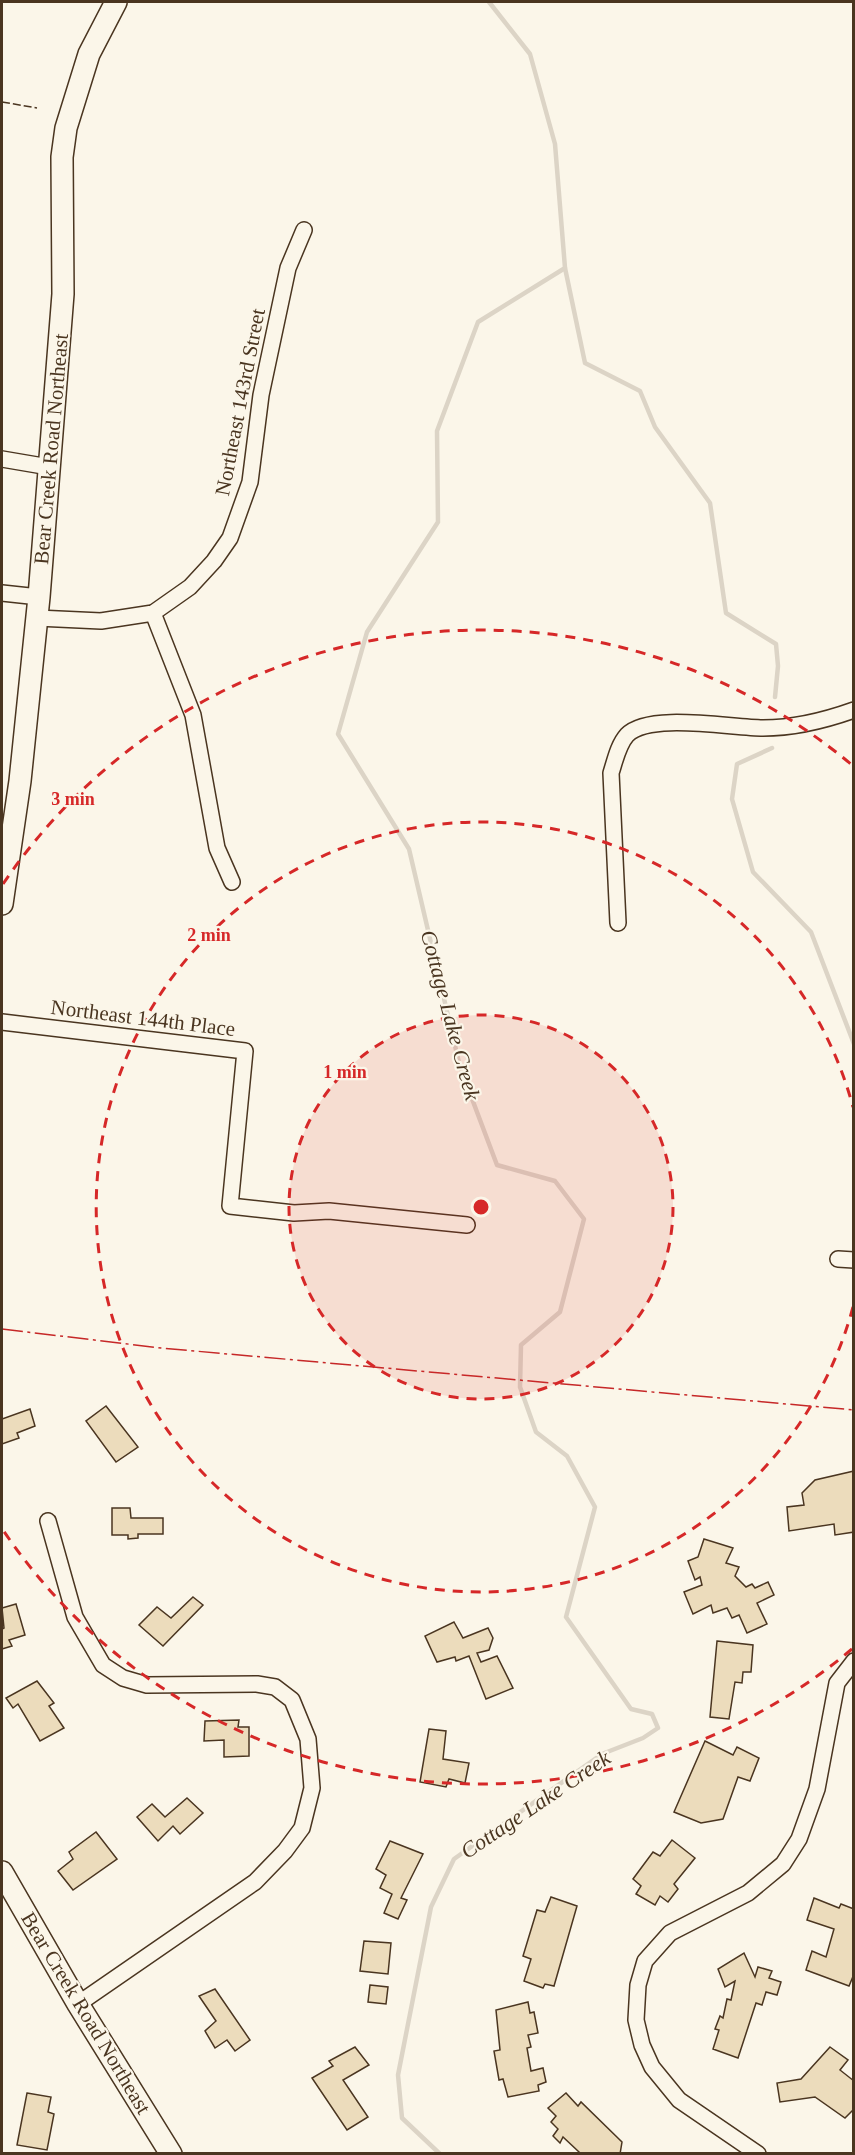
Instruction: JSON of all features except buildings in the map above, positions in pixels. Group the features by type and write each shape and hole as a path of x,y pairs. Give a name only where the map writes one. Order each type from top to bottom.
{"street":[{"name":"Bear Creek Road Northeast","path":"2,904 20,781 39,597 63,294 62,157 66,128 88,54 116,2"},
{"name":"Northeast 143rd Street","path":"37,618 101,621 153,613 190,587 214,561 230,538 250,482 261,395 288,268 304,230"},
{"path":"2,459 49,467"},
{"path":"2,593 39,597"},
{"path":"153,613 194,715 217,848 232,882"},
{"path":"618,923 611,773 618,752 628,734 648,724 669,722 765,728 827,719 854,710"},
{"name":"Northeast 144th Place","path":"2,1022 245,1051 230,1206 294,1213 329,1211 467,1225"},
{"path":"48,1521 75,1617 103,1665 123,1678 147,1685 257,1684 275,1687 292,1700 308,1739 312,1788 302,1828 285,1851 255,1882 78,2004"},
{"path":"758,2154 680,2100 652,2067 642,2045 636,2020 638,1985 645,1961 670,1933 748,1893 783,1864 799,1839 817,1790 837,1683 854,1661"},
{"name":"Bear Creek Road Northeast","path":"2,1872 78,2004 171,2154"}],"waterway":[{"name":"Cottage Lake Creek","path":"440,2154 402,2118 398,2075 431,1907 454,1859 602,1754 643,1738 658,1728 652,1714 631,1709 566,1617 595,1507 567,1456 536,1432 520,1387 521,1345 560,1312 584,1219 555,1181 497,1165 460,1067 409,849 338,734 367,632 438,522 437,431 478,322 565,268 555,144 530,54 489,2"},
{"path":"565,268 585,363 640,391 655,427 710,503 726,613 776,644 778,666 775,697"},
{"path":"772,748 737,764 732,799 753,872 811,932 854,1044"}],"fence":[{"path":"2,102 37,108"}],"power":[{"path":"2,1329 161,1348 854,1410"}]}
